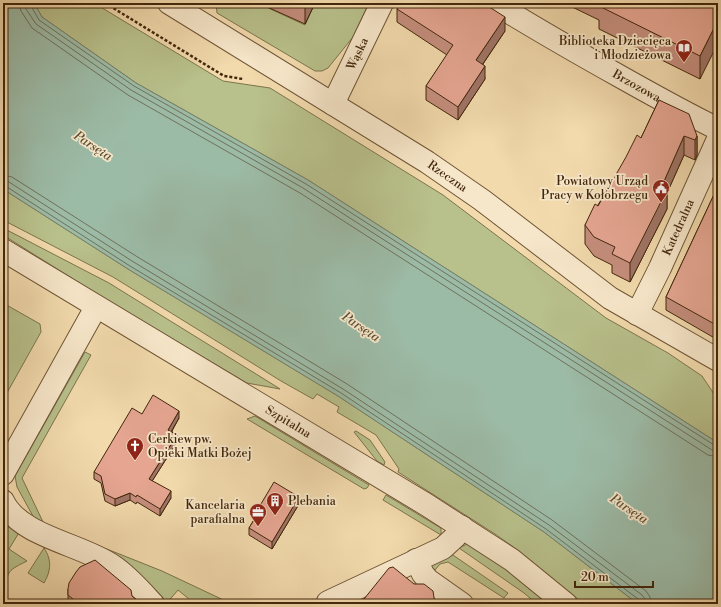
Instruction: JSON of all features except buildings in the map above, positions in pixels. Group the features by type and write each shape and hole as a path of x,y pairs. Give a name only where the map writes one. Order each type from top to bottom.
{"street":[{"name":"Rzeczna","path":"169,3 198,11 333,104 455,181 610,298 718,360"},
{"name":"Wąska","path":"333,104 382,3"},
{"name":"Brzozowa","path":"494,3 532,27 587,58 693,117 718,129"},
{"name":"Katedralna","path":"637,314 660,268 718,139"},
{"name":"Szpitalna","path":"3,250 462,527 512,560 566,604"},
{"path":"3,474 96,307"},
{"path":"3,501 7,509 24,523 39,532 60,543 95,556 113,566 138,588 153,604"},
{"path":"326,603 447,545 462,527"},
{"path":"416,560 423,574 428,580 462,604"}],"green space":[{"path":"34,3 94,3 223,81 270,88 443,195 606,318 668,353 702,376 718,400 718,443 308,180 136,83 42,17"},
{"path":"216,3 266,3 264,6 305,25 315,3 369,3 353,37 328,68 322,71 315,71 217,13"},
{"path":"3,189 128,269 338,396 544,532 638,604 584,604 519,551 398,472 399,469 376,435 337,412 339,407 317,394 313,399 281,381 113,277 3,220"},
{"path":"3,228 109,283 280,389 247,383 97,294 3,235"},
{"path":"3,303 40,324 41,332 3,400"},
{"path":"85,352 91,355 22,478 44,524 34,518 17,487 15,476"},
{"path":"255,416 369,485 364,489 247,419"},
{"path":"356,431 370,440 385,462 384,465 377,461 354,432"},
{"path":"386,495 441,528 441,535 383,500"},
{"path":"3,520 20,531 9,549 27,561 12,569 8,575 6,591 3,586"},
{"path":"45,524 162,571 232,604 195,604 178,590 166,604 164,604 145,583"},
{"path":"467,544 505,569 548,604 537,604 524,593 459,548"},
{"path":"44,548 47,552 50,566 44,583 28,573"},
{"path":"450,553 508,593 504,598 448,562 440,564 435,570 431,571 429,562"}],"water":[{"name":"Parsęta","path":"3,3 34,3 42,17 136,83 308,180 718,443 718,604 638,604 544,532 338,396 128,269 3,189"}],"place":[{"name":"Biblioteka Dziecięca i Młodzieżowa","path":"684,63"},
{"name":"Powiatowy Urząd Pracy w Kołobrzegu","path":"661,203"},
{"name":"Cerkiew pw. Opieki Matki Bożej","path":"135,461"},
{"name":"Plebania","path":"275,516"},
{"name":"Kancelaria parafialna","path":"258,527"}]}
